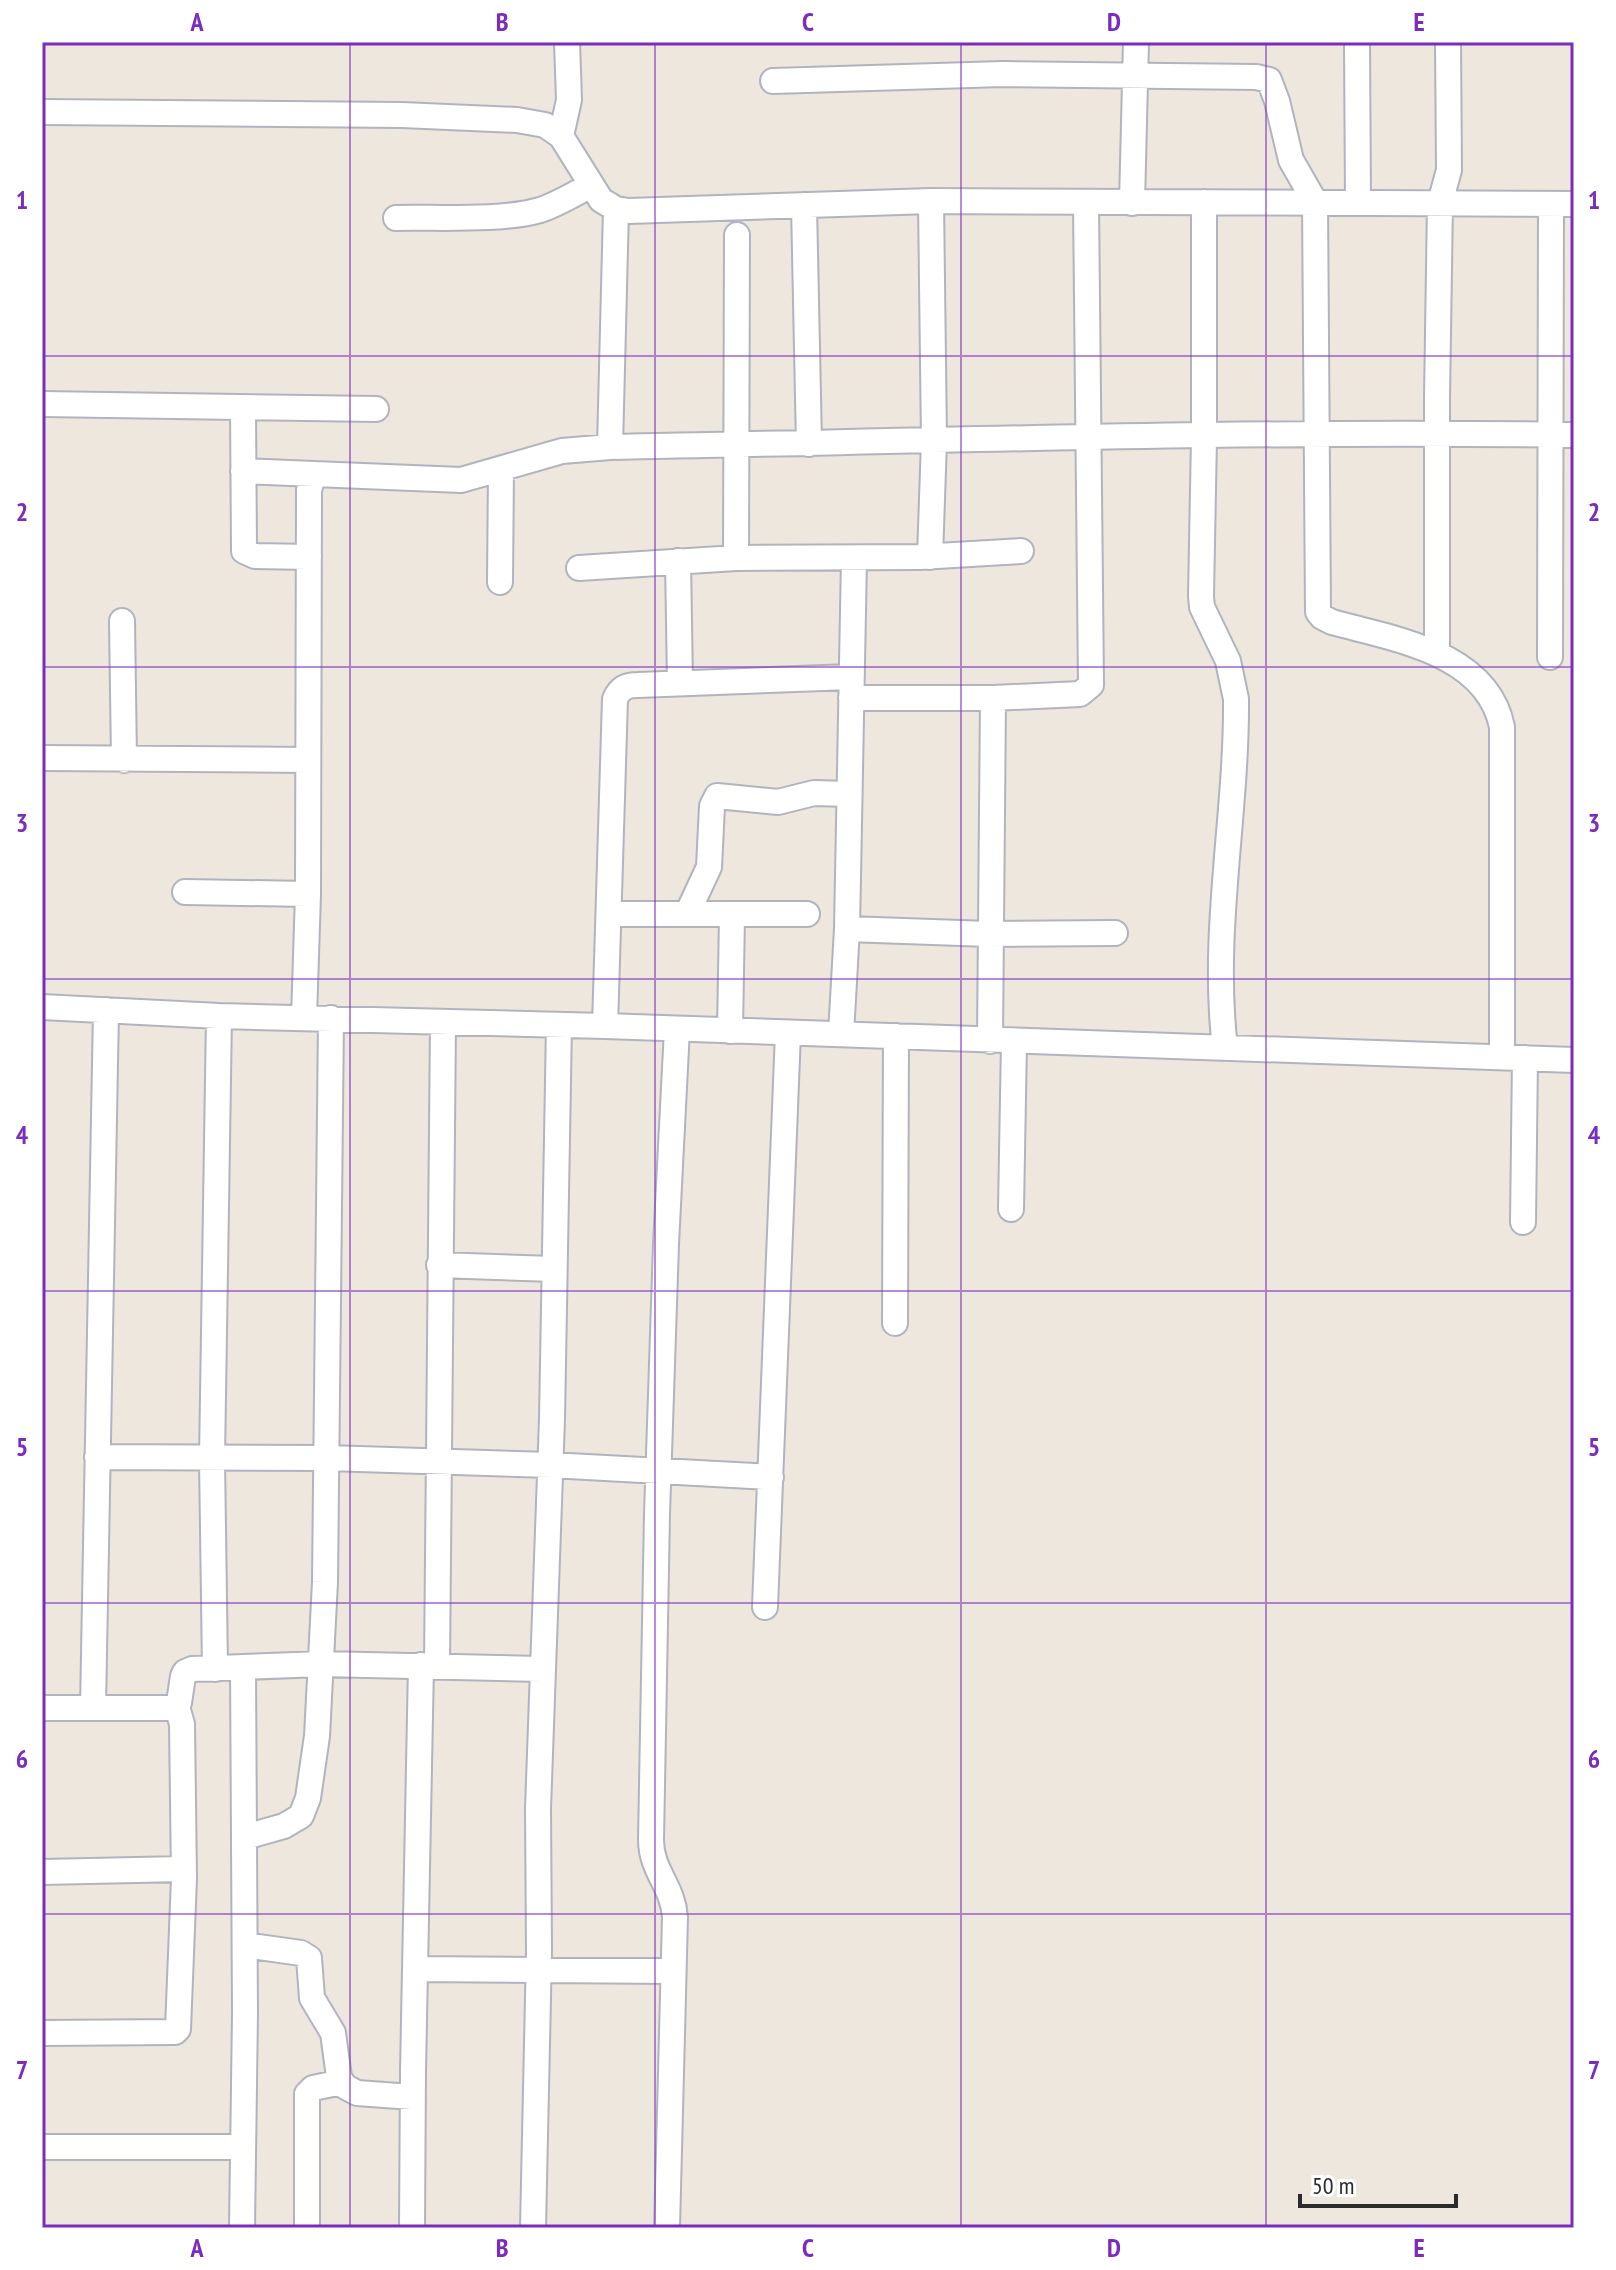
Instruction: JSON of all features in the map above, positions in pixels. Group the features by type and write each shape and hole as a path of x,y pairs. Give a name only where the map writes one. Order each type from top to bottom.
{"street":[{"path":"561,136 569,91 567,42"},
{"path":"1132,203 1136,42"},
{"path":"1357,42 1358,202"},
{"path":"1437,654 1440,203 1449,158 1448,42"},
{"path":"773,81 1003,74 1256,77 1269,80 1291,160 1315,202 1318,612 1332,622 1426,648 1469,674 1499,710 1523,1222"},
{"path":"42,112 478,118 545,125 561,136 601,200 616,209 931,201 1562,204 1563,435 1550,657"},
{"path":"396,218 488,216 536,211 556,205 591,185"},
{"path":"930,557 934,441 931,201"},
{"path":"605,1026 615,699 619,690 628,685 680,683 851,687 993,698 1080,694 1091,685 1086,202"},
{"path":"1204,202 1202,607 1228,661 1236,699 1221,951 1225,1048"},
{"path":"804,205 809,444"},
{"path":"610,447 616,209"},
{"path":"736,558 737,235"},
{"path":"42,404 376,409"},
{"path":"243,408 244,551 255,556 309,557"},
{"path":"243,471 451,481 562,451 610,447 1090,437 1563,435"},
{"path":"500,582 501,469"},
{"path":"304,1018 308,894 309,490 314,474"},
{"path":"579,568 736,558 930,557 1021,551"},
{"path":"841,1034 847,929 854,558"},
{"path":"678,561 680,683"},
{"path":"122,621 124,760"},
{"path":"990,1041 993,698"},
{"path":"42,758 308,760"},
{"path":"687,914 709,867 712,806 717,796 778,802 814,793 848,794"},
{"path":"185,892 308,894"},
{"path":"609,914 807,914"},
{"path":"730,1031 732,915"},
{"path":"847,929 989,934 1115,933"},
{"path":"42,1007 219,1016 605,1026 1574,1060"},
{"path":"93,1708 106,1010"},
{"path":"215,1669 212,1459 219,1016"},
{"path":"245,1837 284,1826 301,1816 317,1736 322,1664 327,1458 331,1018"},
{"path":"412,2228 416,1969 438,1462 443,1022"},
{"path":"533,2228 541,1669 550,1465 559,1025"},
{"path":"667,2228 674,1901 651,1856 666,1244 677,1029"},
{"path":"765,1607 788,1033"},
{"path":"895,1323 896,1036"},
{"path":"1011,1209 1014,1041"},
{"path":"439,1265 554,1269"},
{"path":"97,1457 327,1458 550,1465 771,1477"},
{"path":"42,2033 175,2032 178,2029 183,1869 182,1724 177,1707 185,1672 322,1664 541,1669"},
{"path":"242,2228 245,1945 243,1668"},
{"path":"42,1708 177,1707"},
{"path":"42,1872 183,1869"},
{"path":"245,1945 301,1953 309,1958 312,1998 333,2033 336,2066 342,2082 351,2092 412,2097"},
{"path":"416,1969 673,1971"},
{"path":"307,2228 307,2094 313,2088 342,2082"},
{"path":"42,2147 243,2147"}]}
